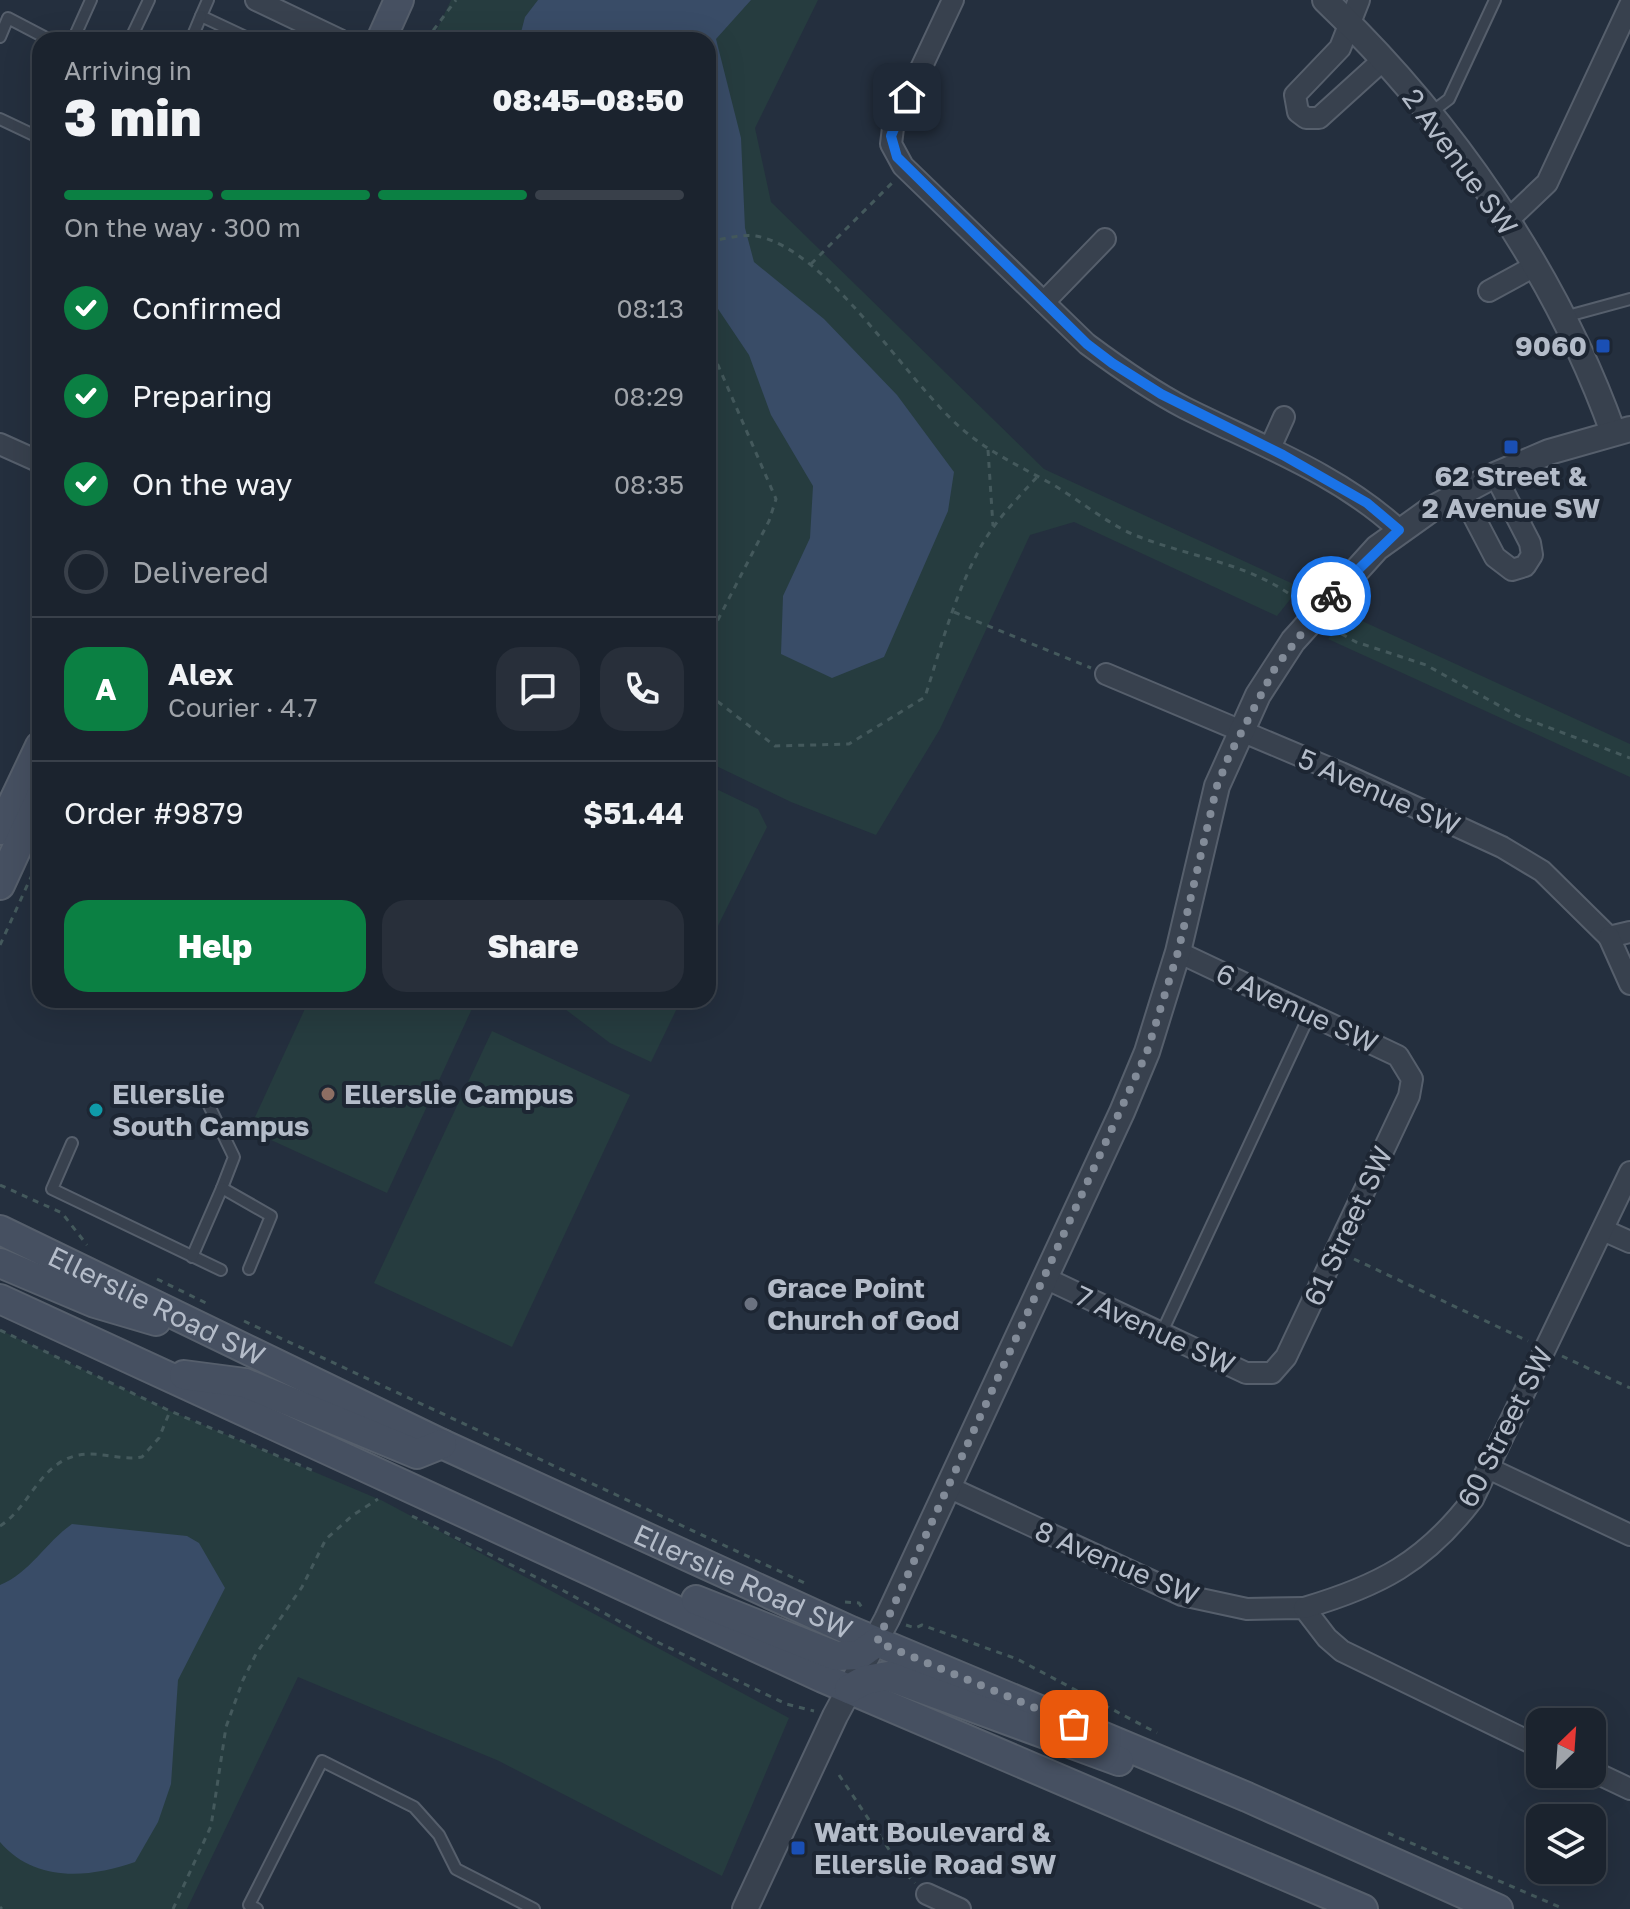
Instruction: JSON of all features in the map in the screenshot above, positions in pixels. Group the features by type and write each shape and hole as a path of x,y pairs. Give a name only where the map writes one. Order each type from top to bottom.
{"main road":[{"path":"385,32 399,0"},
{"path":"0,830 32,763"},
{"path":"0,885 32,815"},
{"name":"Ellerslie Road SW","path":"0,1230 237,1332 442,1444 877,1642 1247,1797 1498,1909"},
{"path":"0,1263 95,1303 237,1332"},
{"name":"Ellerslie Road SW","path":"0,1299 415,1503 588,1570 849,1689 1363,1909"},
{"path":"151,1371 245,1383 417,1454 442,1444"},
{"path":"415,1503 442,1444"},
{"path":"588,1570 687,1596 836,1656 859,1655 877,1642"},
{"path":"849,1689 865,1680 888,1676 1105,1757 1247,1797"}],"street":[{"path":"256,0 323,32"},
{"path":"953,0 895,121 891,144 903,166 1087,344 1135,378 1270,448 1367,503 1399,530"},
{"name":"2 Avenue SW","path":"1325,0 1349,22 1429,114 1507,221 1622,430"},
{"path":"1349,22 1359,0"},
{"path":"1507,221 1547,183 1630,5"},
{"name":"2 Avenue SW","path":"1349,22 1340,48 1295,95 1298,112 1306,118 1319,118 1383,60"},
{"path":"1044,302 1105,239"},
{"name":"2 Avenue SW","path":"1489,291 1533,267"},
{"path":"1270,448 1284,417"},
{"path":"745,1909 849,1689 877,1642 1135,1082 1178,952 1217,786 1240,730 1275,668 1314,614 1399,530 1495,475 1622,430"},
{"path":"0,444 32,458"},
{"path":"1461,492 1500,564 1512,570 1525,566 1532,555 1530,543 1495,475"},
{"name":"5 Avenue SW","path":"1106,674 1240,730 1523,859 1565,891 1609,937"},
{"path":"1630,932 1609,937 1630,984"},
{"name":"6 Avenue SW","path":"1178,952 1398,1056 1410,1070"},
{"name":"61 Street SW","path":"1268,1374 1286,1357 1409,1096 1412,1088 1410,1070"},
{"name":"60 Street SW","path":"1304,1608 1368,1587 1416,1559 1458,1518 1490,1469 1630,1172"},
{"path":"1603,1230 1630,1242"},
{"name":"7 Avenue SW","path":"1045,1278 1246,1373 1268,1374"},
{"path":"1490,1469 1630,1535"},
{"name":"8 Avenue SW","path":"948,1487 1182,1595 1247,1609 1304,1608"},
{"path":"1304,1608 1327,1638 1342,1651 1526,1740"},
{"path":"1606,1778 1630,1789"},
{"path":"927,1894 960,1909"}],"lane":[{"path":"77,32 91,0"},
{"path":"134,32 149,0"},
{"path":"194,32 208,0"},
{"path":"1429,114 1449,99 1495,0"},
{"path":"201,16 235,32"},
{"path":"0,37 8,18 35,32"},
{"path":"0,119 32,134"},
{"path":"1562,318 1629,298"},
{"path":"1162,1332 1310,1014"},
{"path":"192,1257 234,1157 201,1089"},
{"path":"72,1143 52,1189 221,1270"},
{"path":"222,1188 271,1216 249,1269"},
{"path":"251,1908 322,1761 414,1807 439,1835 456,1869 534,1909"}],"path":[{"path":"432,32 456,0"},
{"path":"811,264 893,182"},
{"path":"716,241 743,235 763,238 811,264 928,396 988,450 1122,529 1224,564 1281,588 1306,607"},
{"path":"716,360 776,499 769,521 716,624"},
{"path":"988,450 993,527"},
{"path":"716,700 775,746 849,744 925,697 976,555 993,527 1037,477"},
{"path":"953,612 992,625 1106,674"},
{"path":"1323,621 1356,642 1426,665 1518,716 1630,758"},
{"path":"0,945 32,875"},
{"path":"0,1185 62,1213 93,1253"},
{"path":"1336,1251 1533,1343"},
{"path":"156,1279 210,1305"},
{"path":"0,1330 170,1411 315,1471"},
{"path":"237,1332 428,1408 818,1589"},
{"path":"1559,1355 1630,1388"},
{"path":"0,1526 16,1515 39,1481 58,1463 76,1455 134,1458 150,1451 170,1411"},
{"path":"173,1909 211,1826 226,1727 243,1680 256,1654 302,1587 326,1539 353,1515 380,1500 367,1494"},
{"path":"415,1503 653,1640 786,1704 805,1709"},
{"path":"832,1596 859,1603 863,1611"},
{"path":"915,1628 922,1625 1017,1659 1160,1735"},
{"path":"839,1775 904,1872 927,1894"},
{"path":"1376,1828 1564,1909"}],"green space":[{"path":"451,0 818,0 755,128 771,202 1044,469 1300,587 1277,616 1074,522 1030,535 940,729 876,835 791,802 716,766 716,32 436,32"},
{"path":"1349,615 1630,744 1630,777 1328,639"},
{"path":"716,789 758,809 767,827 716,930"},
{"path":"305,1008 472,1008 387,1193 249,1130"},
{"path":"564,1008 677,1008 651,1062 610,1043"},
{"path":"492,1031 630,1095 512,1347 374,1283"},
{"path":"0,1330 170,1411 383,1501 789,1718 722,1876 499,1761 298,1677 187,1909 0,1909"}],"water":[{"path":"538,0 751,0 716,39 716,32 521,32 525,17"},
{"path":"716,39 741,138 745,228 754,262 824,319 897,395 954,472 948,511 884,657 832,678 781,654 783,596 810,538 813,486 771,415 749,355 716,306"},
{"path":"72,1524 187,1536 199,1543 225,1588 178,1680 171,1784 158,1822 135,1862 81,1874 46,1871 29,1865 0,1842 0,1585 20,1573"}],"way so far":[{"path":"1074,1724 877,1642 1147,1052 1178,952 1217,786 1240,730 1258,695 1293,641 1331,596"}],"place":[{"name":"9060","path":"1603,346"},
{"name":"62 Street & 2 Avenue SW","path":"1511,447"},
{"name":"Ellerslie Campus","path":"328,1094"},
{"name":"Ellerslie South Campus","path":"96,1110"},
{"name":"Grace Point Church of God","path":"751,1304"},
{"name":"Watt Boulevard & Ellerslie Road SW","path":"798,1848"}],"route":[{"path":"907,97 891,136 893,150 903,166 1087,344 1161,394 1283,455 1367,503 1399,530 1377,548 1331,596"}]}
